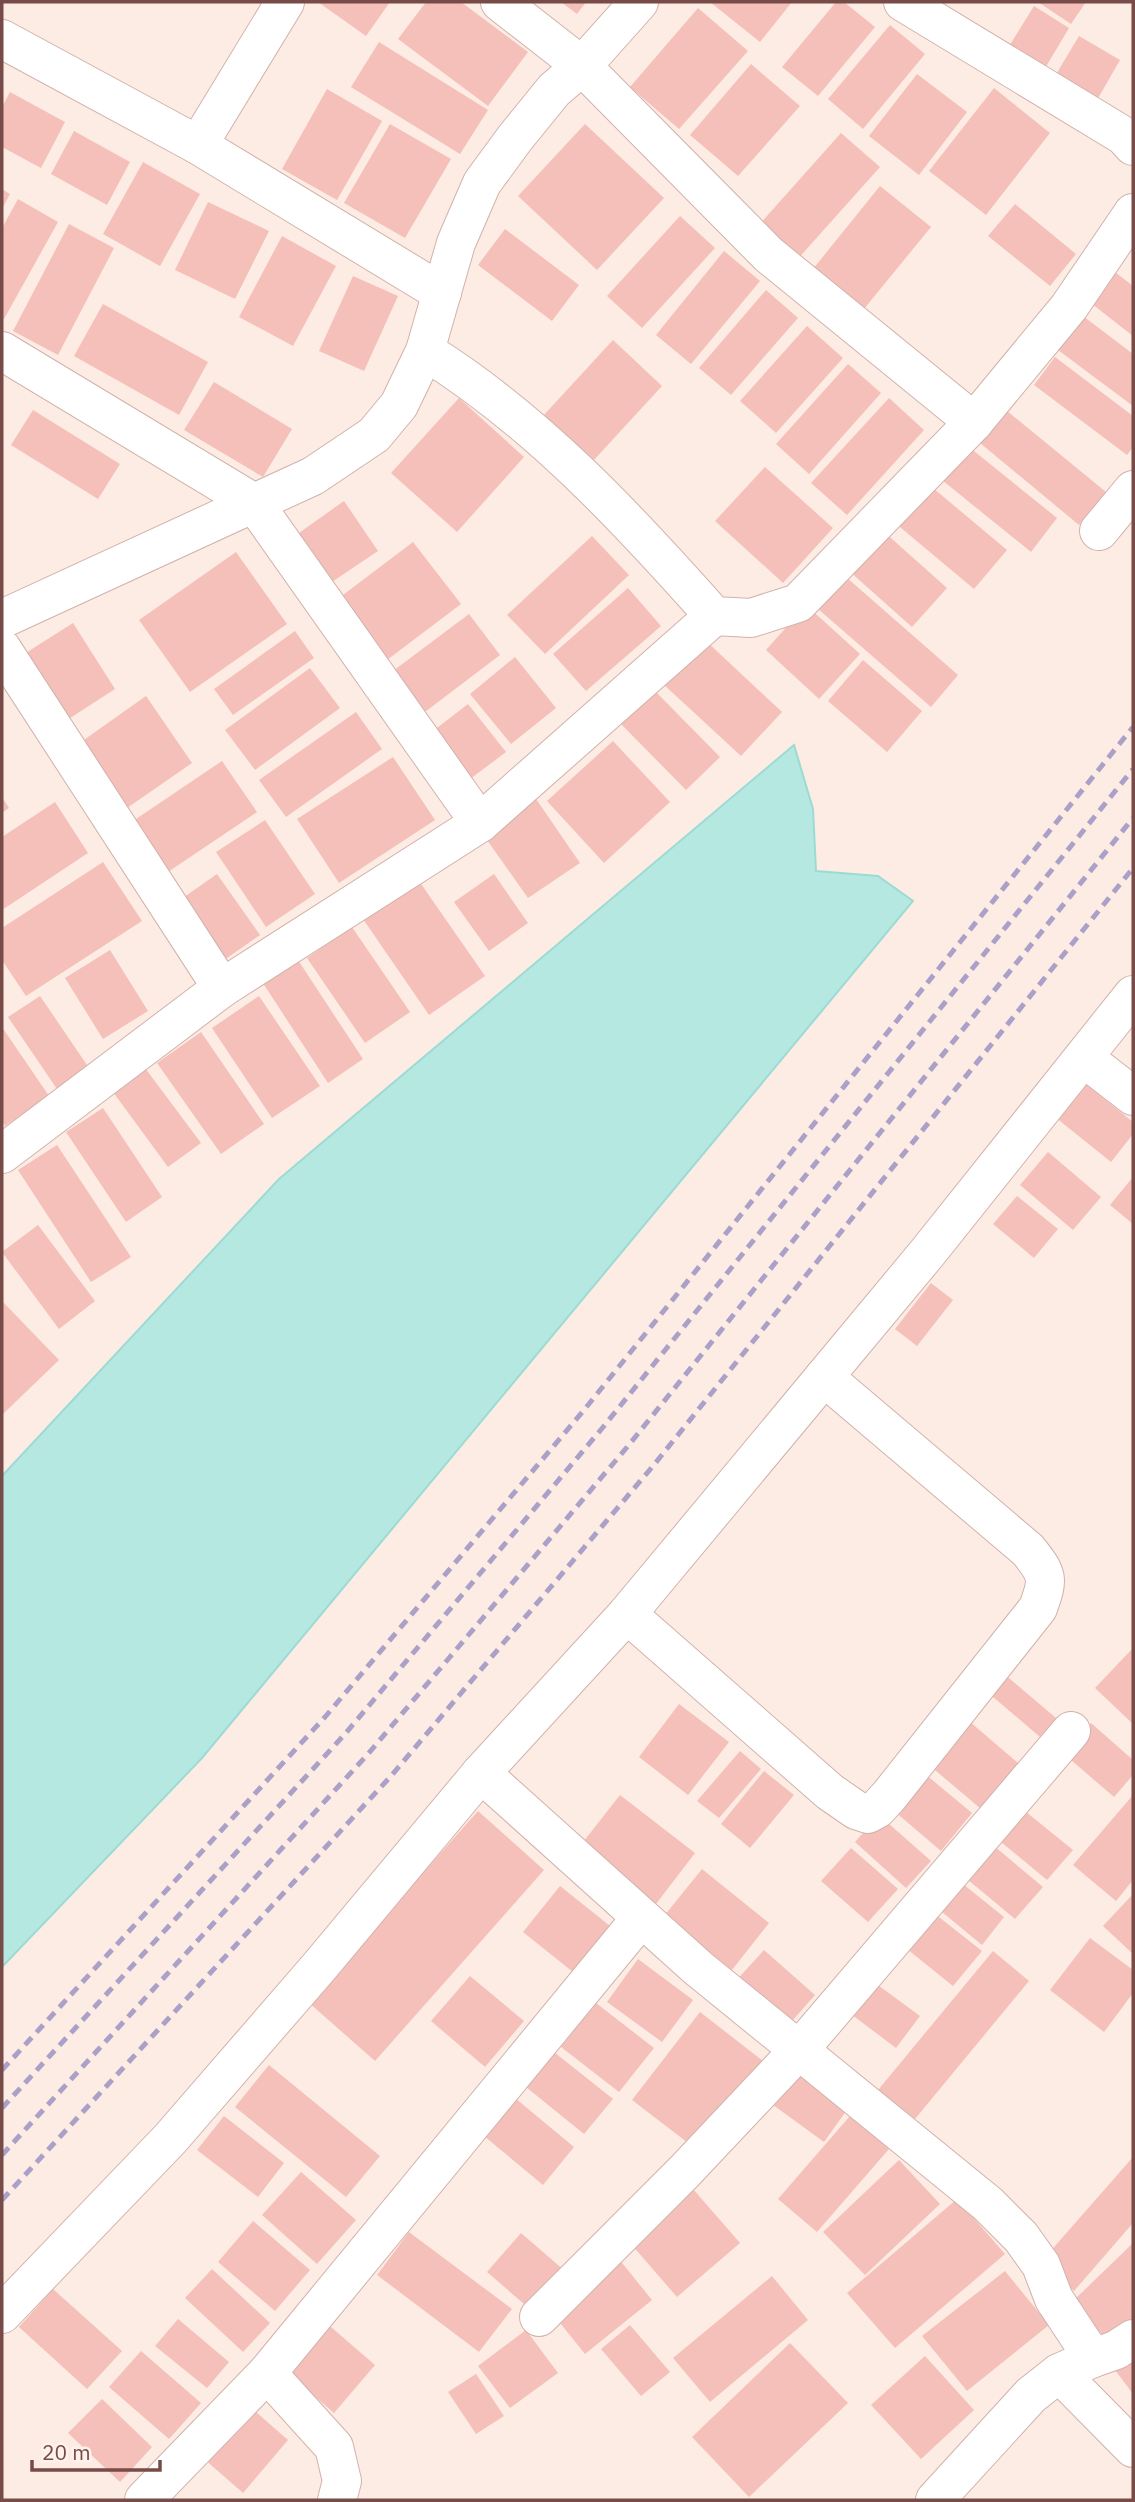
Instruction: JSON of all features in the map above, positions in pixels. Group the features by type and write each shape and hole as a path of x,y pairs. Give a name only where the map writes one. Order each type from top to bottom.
{"street":[{"path":"198,145 285,2"},
{"path":"500,2 582,66 769,255 974,422"},
{"path":"2,619 313,477 374,435 399,405 425,351 456,243 482,183 554,90 582,66 639,2"},
{"path":"903,2 1124,135 1133,146"},
{"path":"2,39 198,145 442,293"},
{"path":"2,1154 222,988 480,823 714,616 751,618 798,603 974,422 1069,307 1133,213"},
{"path":"2,351 254,503 480,823"},
{"path":"425,351 469,379 566,462 657,552 714,616"},
{"path":"1099,531 1133,489"},
{"path":"2,649 222,988"},
{"path":"2,2314 170,2139 320,1967 481,1773 627,1614 928,1252 1133,995"},
{"path":"1084,1058 1133,1096"},
{"path":"627,1614 830,1791 856,1810 868,1814 889,1796 1038,1608 1046,1586 1042,1568 1028,1550 824,1377"},
{"path":"539,2317 684,2172 799,2050 1071,1731"},
{"path":"481,1773 698,1968 988,2204 1021,2237 1041,2265 1076,2365 1133,2448"},
{"path":"144,2500 267,2373 641,1918"},
{"path":"935,2500 1031,2395 1076,2365 1116,2350 1133,2339"},
{"path":"267,2373 334,2447 342,2481 337,2500"}],"water":[{"path":"794,745 813,809 816,871 878,876 913,901 202,1758 2,1967 2,1476 279,1179"}],"building":[{"path":"318,2 390,2 366,36"},
{"path":"426,2 461,2 528,52 488,106 398,39"},
{"path":"561,2 586,2 577,14"},
{"path":"710,2 792,2 760,42"},
{"path":"836,2 844,2 875,27 818,96 782,67"},
{"path":"1038,2 1086,2 1071,24"},
{"path":"1034,6 1069,28 1044,70 1008,48"},
{"path":"698,8 748,51 679,129 630,87"},
{"path":"890,25 925,54 863,129 828,99"},
{"path":"1079,36 1120,60 1097,100 1055,76"},
{"path":"379,42 488,110 460,154 351,87"},
{"path":"751,64 800,106 738,176 690,135"},
{"path":"917,74 967,112 919,175 869,136"},
{"path":"994,88 1050,133 986,215 929,171"},
{"path":"327,89 382,121 337,200 282,169"},
{"path":"10,92 65,122 41,168 2,147 2,107"},
{"path":"390,124 451,159 405,238 344,203"},
{"path":"585,124 664,198 597,270 518,196"},
{"path":"74,131 130,162 107,205 51,174"},
{"path":"841,133 880,167 796,261 757,227"},
{"path":"143,162 200,194 160,266 103,234"},
{"path":"880,186 931,227 859,315 809,274"},
{"path":"2,189 10,194 2,209"},
{"path":"18,199 58,222 4,319 2,228"},
{"path":"208,202 269,231 235,299 175,270"},
{"path":"1015,204 1076,254 1050,286 988,236"},
{"path":"680,216 715,248 642,328 607,296"},
{"path":"69,224 114,248 58,355 13,331"},
{"path":"505,229 579,285 552,321 478,265"},
{"path":"282,236 336,266 293,346 239,317"},
{"path":"724,251 760,281 691,364 656,335"},
{"path":"1111,269 1133,286 1133,336 1087,300"},
{"path":"353,276 398,296 364,371 319,351"},
{"path":"766,290 798,318 731,395 699,368"},
{"path":"103,304 208,362 179,415 74,356"},
{"path":"1079,313 1133,354 1133,406 1054,347"},
{"path":"807,326 843,358 776,433 740,401"},
{"path":"613,340 662,386 593,461 543,416"},
{"path":"1055,357 1133,416 1133,447 1127,455 1034,385"},
{"path":"848,364 881,393 809,474 776,444"},
{"path":"214,382 292,429 263,477 184,430"},
{"path":"459,398 524,457 457,532 391,473"},
{"path":"889,398 924,430 847,515 811,483"},
{"path":"1001,406 1106,492 1079,525 974,438"},
{"path":"33,410 120,464 98,499 11,445"},
{"path":"964,443 1057,518 1031,552 937,476"},
{"path":"765,467 833,528 783,583 715,521"},
{"path":"927,483 1007,550 974,589 894,522"},
{"path":"344,501 378,551 323,588 289,540"},
{"path":"883,531 947,588 912,627 848,570"},
{"path":"592,536 629,575 545,654 507,615"},
{"path":"413,542 461,604 387,660 339,598"},
{"path":"236,552 287,624 190,692 139,620"},
{"path":"838,570 958,675 931,707 810,602"},
{"path":"628,588 661,626 586,691 553,654"},
{"path":"806,605 860,654 819,699 766,650"},
{"path":"469,614 500,655 417,718 385,677"},
{"path":"73,623 115,689 64,722 21,656"},
{"path":"295,631 314,658 233,715 214,689"},
{"path":"704,639 782,712 741,756 662,683"},
{"path":"515,657 556,708 511,744 470,694"},
{"path":"863,660 922,711 887,752 828,701"},
{"path":"310,668 340,708 255,770 225,730"},
{"path":"655,691 720,757 686,790 621,724"},
{"path":"146,696 192,763 127,808 81,742"},
{"path":"468,704 506,752 470,779 433,731"},
{"path":"356,712 382,749 286,817 259,780"},
{"path":"613,741 670,802 604,863 547,801"},
{"path":"393,757 435,820 339,883 297,819"},
{"path":"222,761 257,812 165,874 130,823"},
{"path":"534,796 580,863 528,898 482,833"},
{"path":"2,797 9,808 2,813"},
{"path":"55,802 88,853 2,910 2,837"},
{"path":"265,820 315,894 266,927 216,852"},
{"path":"103,862 142,921 26,996 2,960 2,928"},
{"path":"217,874 260,935 220,963 177,902"},
{"path":"494,874 528,923 489,951 454,902"},
{"path":"419,881 485,976 429,1015 363,919"},
{"path":"352,927 410,1012 365,1043 307,958"},
{"path":"110,950 148,1011 103,1039 65,978"},
{"path":"294,954 363,1059 328,1083 259,977"},
{"path":"40,996 89,1068 57,1089 8,1017"},
{"path":"259,996 320,1086 272,1118 212,1028"},
{"path":"2,1027 49,1096 5,1126 2,1120"},
{"path":"201,1032 264,1124 221,1154 157,1063"},
{"path":"145,1068 201,1143 168,1167 113,1092"},
{"path":"1083,1082 1133,1122 1133,1134 1111,1162 1055,1117"},
{"path":"103,1108 162,1197 126,1222 66,1132"},
{"path":"57,1145 131,1257 91,1282 18,1170"},
{"path":"1048,1152 1101,1197 1073,1230 1020,1185"},
{"path":"1133,1177 1133,1224 1110,1205"},
{"path":"1017,1196 1058,1229 1034,1258 993,1224"},
{"path":"38,1225 95,1301 59,1329 2,1252"},
{"path":"931,1283 953,1300 917,1346 895,1329"},
{"path":"2,1301 59,1360 2,1415"},
{"path":"1133,1648 1133,1724 1095,1688"},
{"path":"1002,1672 1056,1718 1040,1737 986,1691"},
{"path":"679,1704 729,1742 688,1795 639,1757"},
{"path":"962,1715 1025,1769 987,1814 923,1760"},
{"path":"1091,1723 1133,1760 1133,1775 1114,1797 1064,1754"},
{"path":"740,1751 761,1769 719,1818 697,1801"},
{"path":"919,1769 972,1813 941,1851 887,1805"},
{"path":"764,1771 794,1795 750,1848 721,1824"},
{"path":"620,1795 695,1853 656,1904 580,1846"},
{"path":"1133,1795 1133,1880 1116,1901 1073,1865"},
{"path":"1020,1807 1073,1850 1047,1880 995,1837"},
{"path":"478,1811 544,1870 375,2061 308,2002"},
{"path":"879,1815 931,1861 906,1888 855,1842"},
{"path":"988,1841 1043,1887 1015,1919 961,1874"},
{"path":"851,1848 898,1889 868,1922 821,1881"},
{"path":"702,1869 769,1923 732,1970 664,1916"},
{"path":"958,1880 1004,1917 982,1945 936,1907"},
{"path":"560,1886 615,1930 578,1976 523,1932"},
{"path":"1133,1894 1133,1954 1103,1926"},
{"path":"930,1910 982,1951 953,1986 902,1945"},
{"path":"1090,1938 1133,1970 1133,1993 1104,2032 1050,1990"},
{"path":"764,1950 815,1995 785,2029 733,1984"},
{"path":"993,1951 1029,1981 915,2119 878,2090"},
{"path":"638,1959 693,2000 662,2042 607,2002"},
{"path":"470,1976 524,2021 485,2067 431,2021"},
{"path":"871,1980 920,2016 896,2048 847,2011"},
{"path":"596,2003 654,2048 619,2092 561,2047"},
{"path":"700,2012 763,2061 696,2149 632,2100"},
{"path":"554,2052 613,2099 584,2134 526,2087"},
{"path":"269,2065 380,2156 346,2197 235,2107"},
{"path":"795,2068 849,2107 824,2142 769,2102"},
{"path":"515,2098 574,2147 543,2185 484,2136"},
{"path":"224,2116 284,2163 258,2197 197,2150"},
{"path":"850,2116 889,2149 817,2232 778,2199"},
{"path":"1133,2157 1133,2223 1074,2291 1041,2262"},
{"path":"899,2160 940,2204 865,2275 823,2232"},
{"path":"301,2172 356,2220 317,2264 262,2215"},
{"path":"693,2189 740,2243 677,2297 631,2244"},
{"path":"957,2199 1005,2254 895,2348 847,2293"},
{"path":"253,2221 310,2270 275,2311 218,2262"},
{"path":"409,2232 512,2309 479,2352 377,2275"},
{"path":"521,2233 565,2271 531,2310 487,2272"},
{"path":"1133,2243 1133,2318 1109,2341 1071,2303"},
{"path":"614,2253 652,2300 585,2354 552,2313"},
{"path":"212,2269 270,2323 243,2352 185,2298"},
{"path":"1005,2271 1049,2325 967,2391 922,2336"},
{"path":"772,2276 808,2320 710,2402 673,2358"},
{"path":"53,2289 122,2351 87,2389 19,2327"},
{"path":"178,2319 229,2362 207,2388 155,2346"},
{"path":"324,2321 375,2365 334,2413 283,2369"},
{"path":"630,2325 670,2372 641,2396 601,2349"},
{"path":"526,2330 558,2373 510,2408 478,2366"},
{"path":"790,2343 848,2403 749,2497 692,2437"},
{"path":"141,2351 201,2403 169,2439 109,2387"},
{"path":"925,2356 974,2410 921,2459 871,2405"},
{"path":"1133,2356 1133,2394 1115,2370"},
{"path":"476,2374 504,2416 476,2434 448,2392"},
{"path":"102,2399 152,2447 120,2482 68,2433"},
{"path":"248,2405 288,2440 243,2493 203,2458"}],"railway":[{"path":"2,2070 325,1717 584,1410 1133,727"},
{"path":"2,2108 345,1734 604,1426 1133,769"},
{"path":"2,2155 368,1754 628,1446 1133,818"},
{"path":"2,2200 391,1776 653,1466 1133,868"}]}
